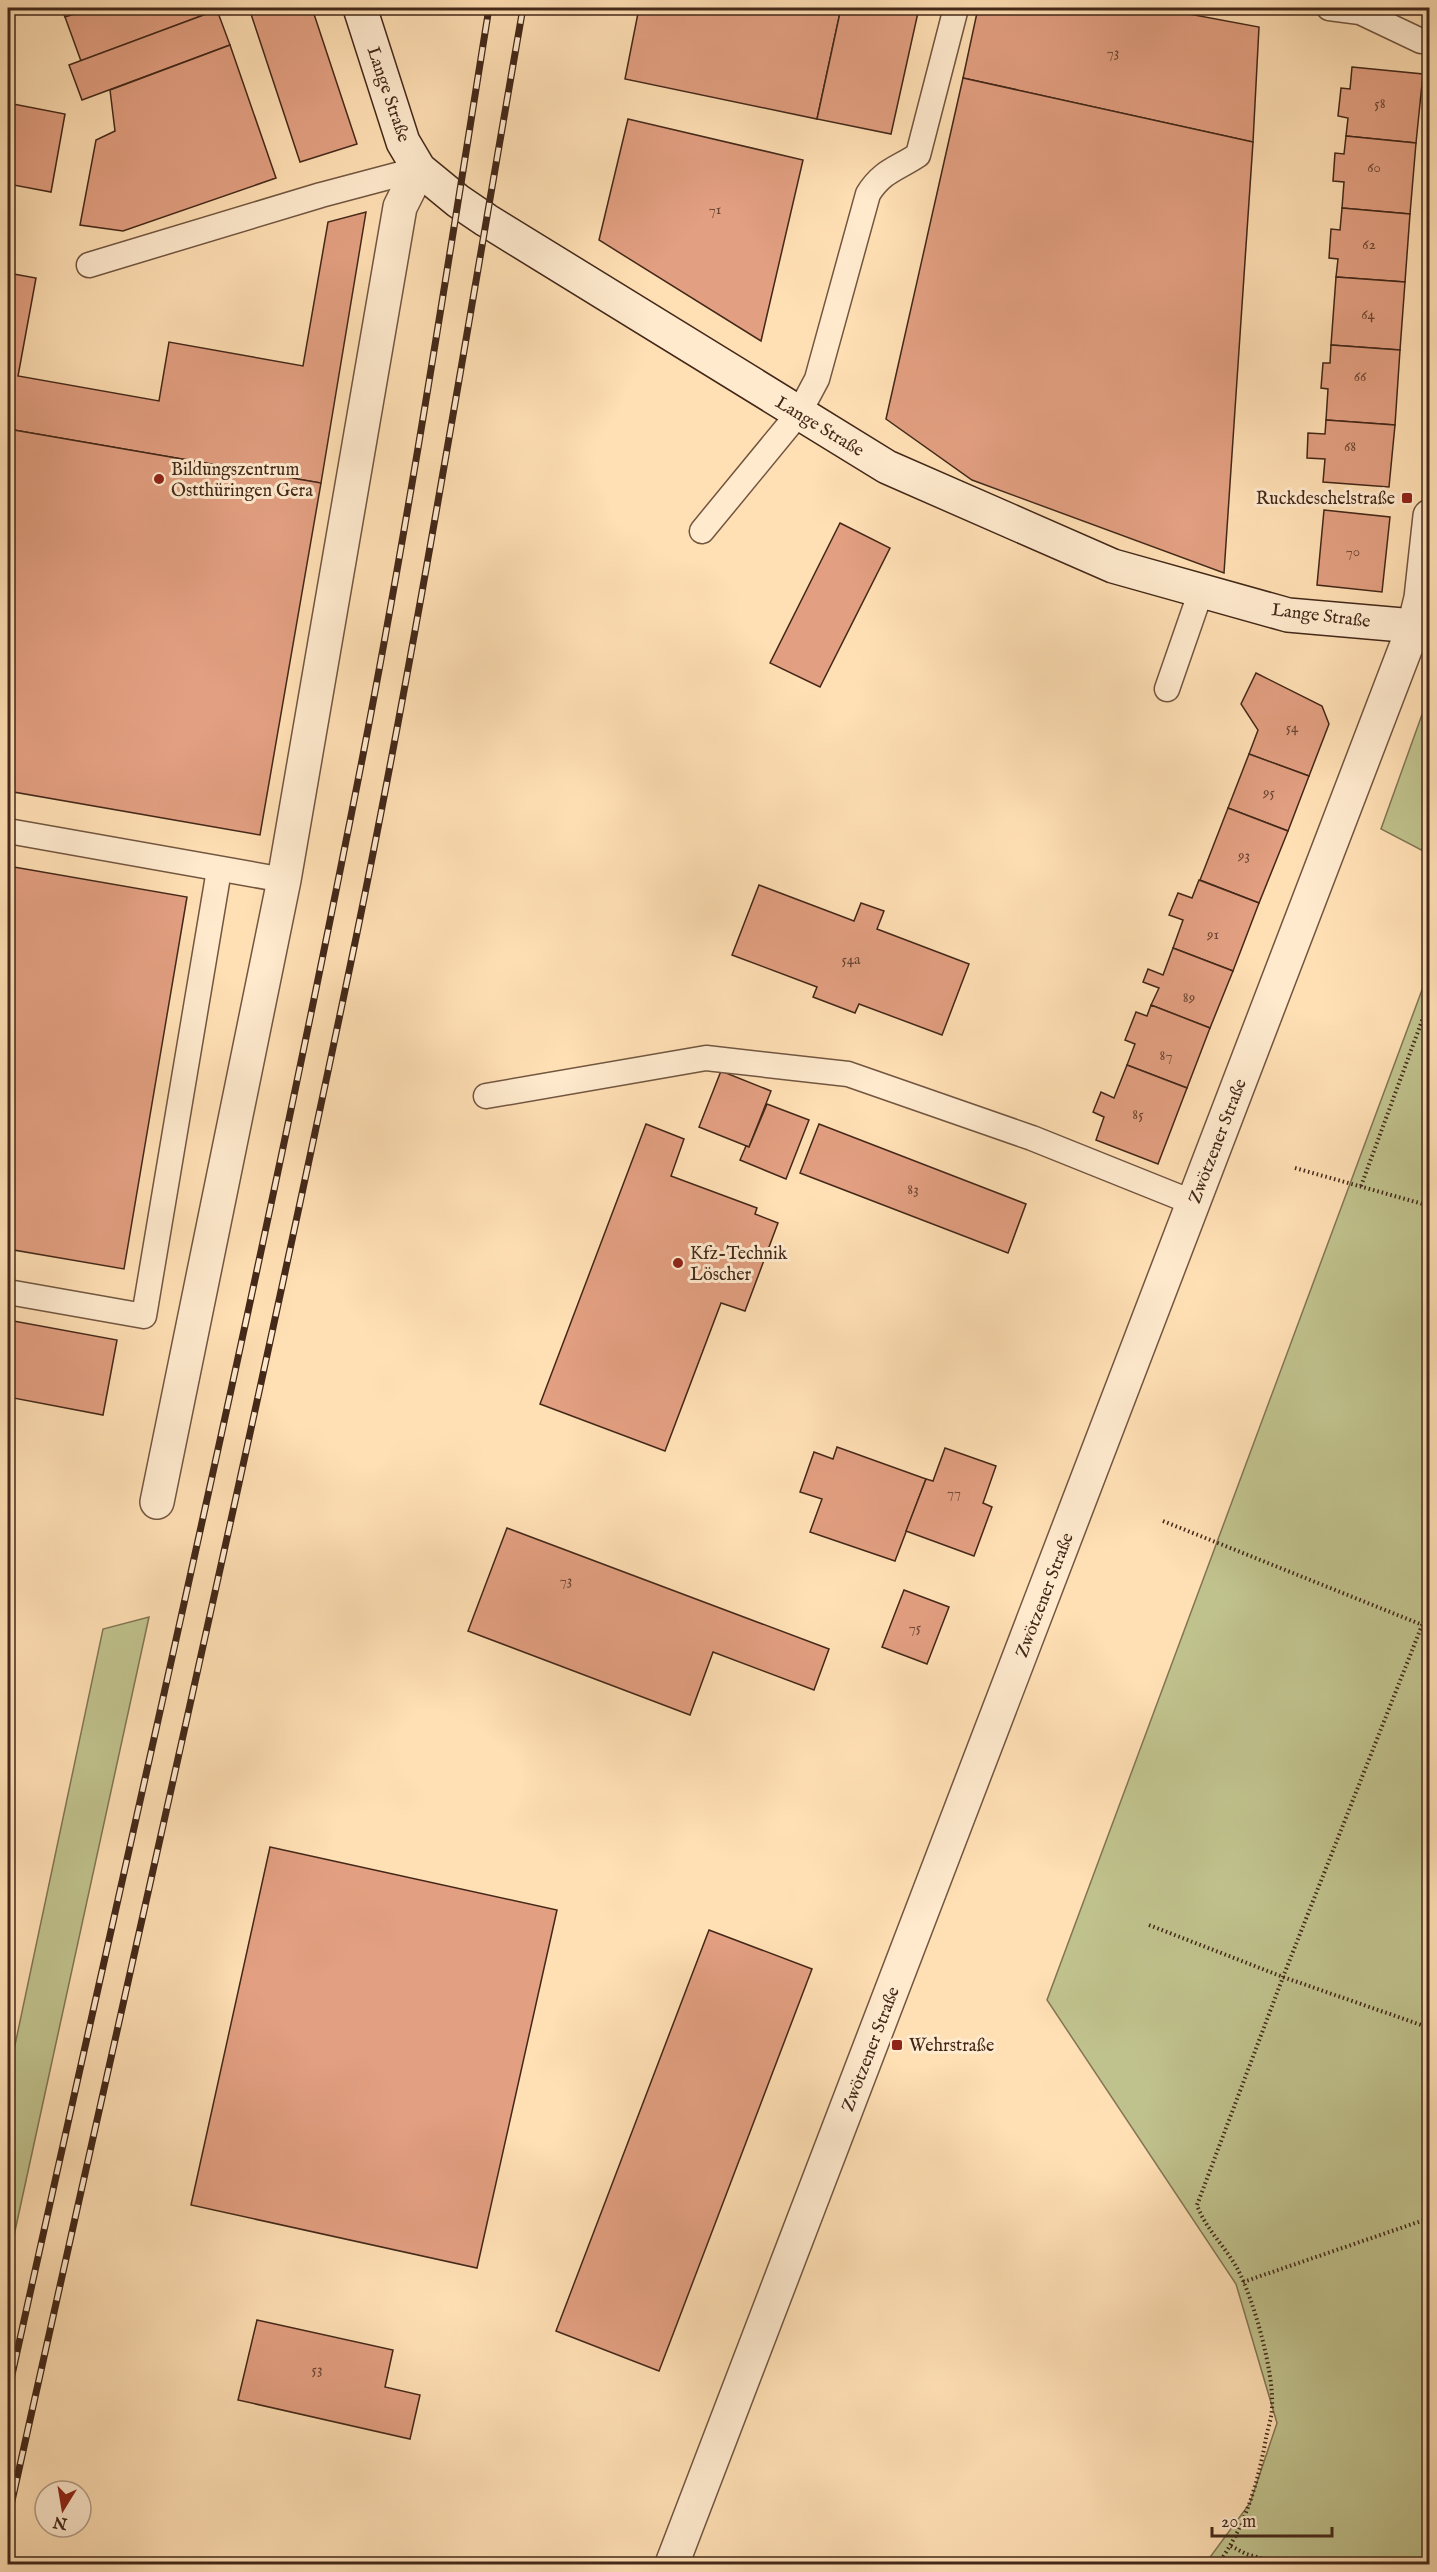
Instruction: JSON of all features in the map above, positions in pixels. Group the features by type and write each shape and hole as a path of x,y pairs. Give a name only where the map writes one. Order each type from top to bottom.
{"street":[{"name":"Lange Straße","path":"360,8 403,142 419,169 458,201 486,220 898,472 1113,566 1288,615 1422,626"},
{"path":"157,1502 284,880 400,207 419,169"},
{"path":"1422,626 1421,598 1430,516"},
{"name":"Zwötzener Straße","path":"672,2565 1194,1203 1422,626"}],"lane":[{"path":"702,531 799,413 817,379 868,194 876,180 886,172 918,155 956,8"},
{"path":"1329,8 1360,12 1421,41 1430,41"},
{"path":"90,265 321,195 419,169"},
{"path":"1167,689 1201,591"},
{"path":"8,831 284,880"},
{"path":"8,1292 144,1316 219,870"},
{"path":"486,1096 706,1058 848,1074 1032,1138 1194,1203"}],"path":[{"path":"1361,1186 1430,999"},
{"path":"1296,1168 1430,1206"},
{"path":"1163,1521 1430,1628"},
{"path":"1218,2565 1231,2546 1258,2480 1272,2406 1263,2342 1238,2270 1202,2219 1197,2205 1282,1977 1430,1605"},
{"path":"1149,1925 1282,1977 1430,2028"},
{"path":"1242,2282 1430,2218"},
{"path":"1231,2546 1245,2554 1282,2565"}],"green space":[{"path":"1429,695 1429,854 1381,829"},
{"path":"1429,971 1429,2564 1205,2564 1250,2503 1277,2423 1236,2284 1047,2000"},
{"path":"149,1617 8,2263 8,2078 103,1629"}],"building":[{"path":"61,8 92,8 65,17"},
{"path":"92,8 216,8 217,10 81,61 65,17"},
{"path":"249,8 312,8 357,144 300,162"},
{"path":"639,8 841,8 817,119 625,79"},
{"path":"841,8 919,8 891,134 817,119"},
{"path":"978,8 1157,8 1259,27 1253,142 963,78"},
{"path":"217,10 230,45 82,100 69,65"},
{"path":"230,45 276,178 123,231 80,225 96,140 115,131 110,90"},
{"path":"1352,67 1423,74 1416,143 1346,136 1348,118 1338,116 1341,88 1350,89"},
{"path":"963,78 1253,142 1224,573 972,480 886,419"},
{"path":"8,103 65,114 51,192 8,184"},
{"path":"628,119 803,160 761,341 599,240"},
{"path":"1346,136 1416,143 1410,214 1342,208 1344,182 1333,181 1335,153 1344,154"},
{"path":"1342,208 1410,214 1405,282 1336,277 1338,259 1329,258 1331,229 1340,230"},
{"path":"366,212 321,483 8,429 8,273 36,278 18,376 159,401 169,342 303,366 328,222"},
{"path":"1336,277 1405,282 1400,350 1331,345"},
{"path":"1331,345 1400,350 1395,425 1326,420 1328,389 1321,388 1323,363 1330,363"},
{"path":"1326,420 1395,425 1389,487 1323,482 1325,459 1307,458 1308,433 1325,434"},
{"path":"8,429 321,483 260,835 8,791"},
{"path":"1324,510 1390,517 1382,592 1317,585"},
{"path":"840,523 890,548 820,687 770,663"},
{"path":"1256,673 1322,706 1329,724 1309,776 1249,754 1258,730 1241,704"},
{"path":"1249,754 1309,776 1288,831 1228,808"},
{"path":"1228,808 1288,831 1259,903 1200,880"},
{"path":"8,866 187,897 124,1269 8,1249"},
{"path":"1199,880 1259,903 1233,971 1173,948 1183,920 1169,915 1178,893 1192,898"},
{"path":"759,885 854,921 861,903 884,911 877,929 969,964 942,1035 859,1004 855,1013 813,997 817,987 732,955"},
{"path":"1173,948 1233,971 1210,1028 1151,1005 1159,988 1143,982 1148,969 1163,975"},
{"path":"1151,1005 1210,1028 1187,1088 1127,1065 1135,1044 1125,1040 1136,1012 1147,1016"},
{"path":"1127,1065 1187,1088 1158,1164 1096,1140 1104,1117 1093,1112 1101,1092 1114,1098"},
{"path":"721,1071 771,1091 749,1147 699,1127"},
{"path":"767,1104 809,1120 786,1179 740,1160 746,1146 749,1147"},
{"name":"Kfz-Technik Löscher","path":"646,1124 684,1139 671,1176 757,1208 755,1214 778,1223 745,1311 721,1303 665,1451 540,1404"},
{"path":"819,1124 1026,1204 1008,1253 800,1173"},
{"path":"8,1320 117,1340 103,1415 8,1397"},
{"path":"837,1447 926,1479 895,1561 810,1532 822,1499 800,1492 814,1452 833,1459"},
{"path":"945,1448 996,1466 983,1503 992,1507 974,1556 906,1531 926,1479 933,1481"},
{"path":"507,1528 829,1649 814,1690 713,1652 690,1715 468,1631"},
{"path":"904,1590 949,1607 927,1664 882,1647"},
{"path":"270,1847 557,1910 477,2268 191,2205"},
{"path":"709,1930 812,1969 659,2371 556,2331"},
{"path":"257,2320 393,2350 385,2387 420,2395 410,2439 238,2400"}],"railway":[{"path":"8,2393 235,1370 322,960 397,569 489,8"},
{"path":"8,2519 229,1529 357,933 423,587 523,8"}],"place":[{"name":"Bildungszentrum Ostthüringen Gera","path":"159,479"},
{"name":"Ruckdeschelstraße","path":"1407,498"},
{"name":"Kfz-Technik Löscher","path":"678,1263"},
{"name":"Wehrstraße","path":"897,2045"}]}
